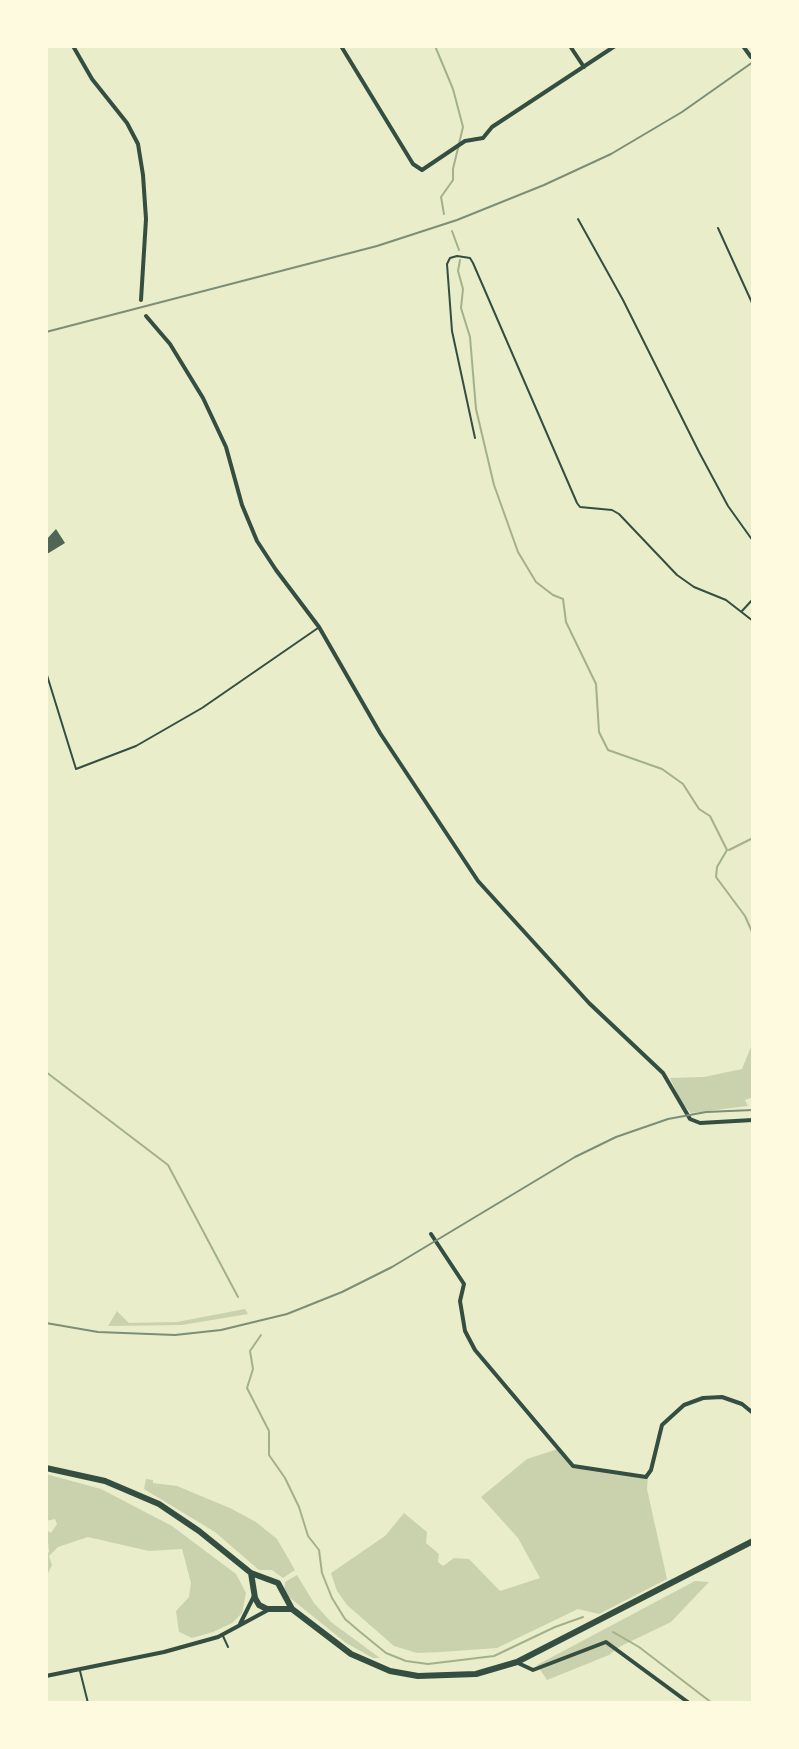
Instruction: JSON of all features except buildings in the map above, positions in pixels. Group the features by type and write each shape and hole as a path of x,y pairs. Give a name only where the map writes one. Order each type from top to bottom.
{"main road":[{"path":"46,1468 97,1478 146,1497 199,1531 251,1573 280,1585 292,1609 351,1654 399,1673 458,1676 517,1662 753,1541"},
{"path":"251,1573 259,1605 271,1609 292,1609"},
{"path":"255,1593 261,1582 270,1580"},
{"path":"271,1609 278,1606 284,1595"}],"street":[{"path":"73,46 92,79 130,127 139,147 146,219 141,300"},
{"path":"341,46 418,169 427,168 465,141 483,138 492,127 615,46"},
{"path":"570,46 584,67"},
{"path":"743,46 751,57"},
{"path":"146,316 191,376 216,424 254,536 319,627 383,739 486,890 594,1008 660,1070 690,1119 700,1123 753,1120"},
{"path":"431,1234 464,1284 460,1301 465,1331 475,1350 573,1466 646,1477 651,1470 662,1425 680,1407 698,1399 717,1397 735,1401 753,1413"},
{"path":"239,1626 255,1593"},
{"path":"46,1676 164,1652 223,1635 271,1609"},
{"path":"517,1662 533,1670 606,1642 689,1703"}],"lane":[{"path":"578,219 728,506 753,541"},
{"path":"718,228 753,305"},
{"path":"475,438 452,331 447,264 450,258 457,256 470,258 473,263 580,507 612,510 619,514 677,575 694,587 724,599 753,621"},
{"path":"741,612 753,599"},
{"path":"46,672 76,769 136,746 202,708 319,627"},
{"path":"223,1635 228,1647"},
{"path":"80,1669 88,1703"}],"green space":[{"path":"753,1042 753,1097 745,1100 748,1106 691,1113 681,1102 670,1078 704,1077 742,1069"},
{"path":"245,1309 248,1314 182,1325 108,1326 117,1311 129,1323 177,1322"},
{"path":"558,1449 573,1466 648,1476 647,1489 667,1579 599,1614 578,1609 497,1648 417,1653 394,1646 347,1605 337,1591 331,1573 385,1536 404,1513 427,1532 426,1543 439,1554 438,1562 443,1566 454,1558 469,1559 500,1591 540,1578 518,1538 481,1497 527,1459"},
{"path":"46,1474 101,1489 172,1526 236,1574 246,1593 242,1613 232,1623 213,1632 192,1638 179,1632 176,1611 189,1597 191,1583 182,1549 149,1551 88,1537 58,1547 49,1556 52,1565 46,1577 46,1553 49,1552 46,1525 51,1533 57,1524 55,1519 46,1521"},
{"path":"146,1479 177,1486 256,1522 277,1539 295,1570 283,1578 272,1570 259,1570 215,1532 144,1489"},
{"path":"297,1575 314,1603 331,1622 380,1658 373,1658 346,1643 284,1593 285,1582"},
{"path":"695,1581 709,1582 671,1622 609,1655 547,1680 537,1665"}],"waterway":[{"path":"435,46 453,89 463,127 453,180 441,197 444,214"},
{"path":"452,231 459,250"},
{"path":"460,260 461,308 470,337 476,409 494,485 518,552 536,582 563,599 566,622 596,684 599,732 608,750 662,769 683,784 699,809 710,816 727,850 717,867 716,877 745,916 753,934"},
{"path":"729,850 753,838"},
{"path":"46,1072 168,1165 238,1297"},
{"path":"261,1335 250,1351 253,1369 247,1388 269,1431 269,1455 285,1478 308,1536 319,1550 322,1573 345,1619 386,1653 406,1661 428,1664 494,1656 583,1617"},
{"path":"613,1632 639,1647 712,1703"}],"railway":[{"path":"46,332 377,246 457,220 611,154 682,112 753,62"},
{"path":"46,1323 98,1332 175,1335 221,1330 287,1314 392,1267 575,1157 616,1137 668,1119 706,1112 753,1110"}]}
